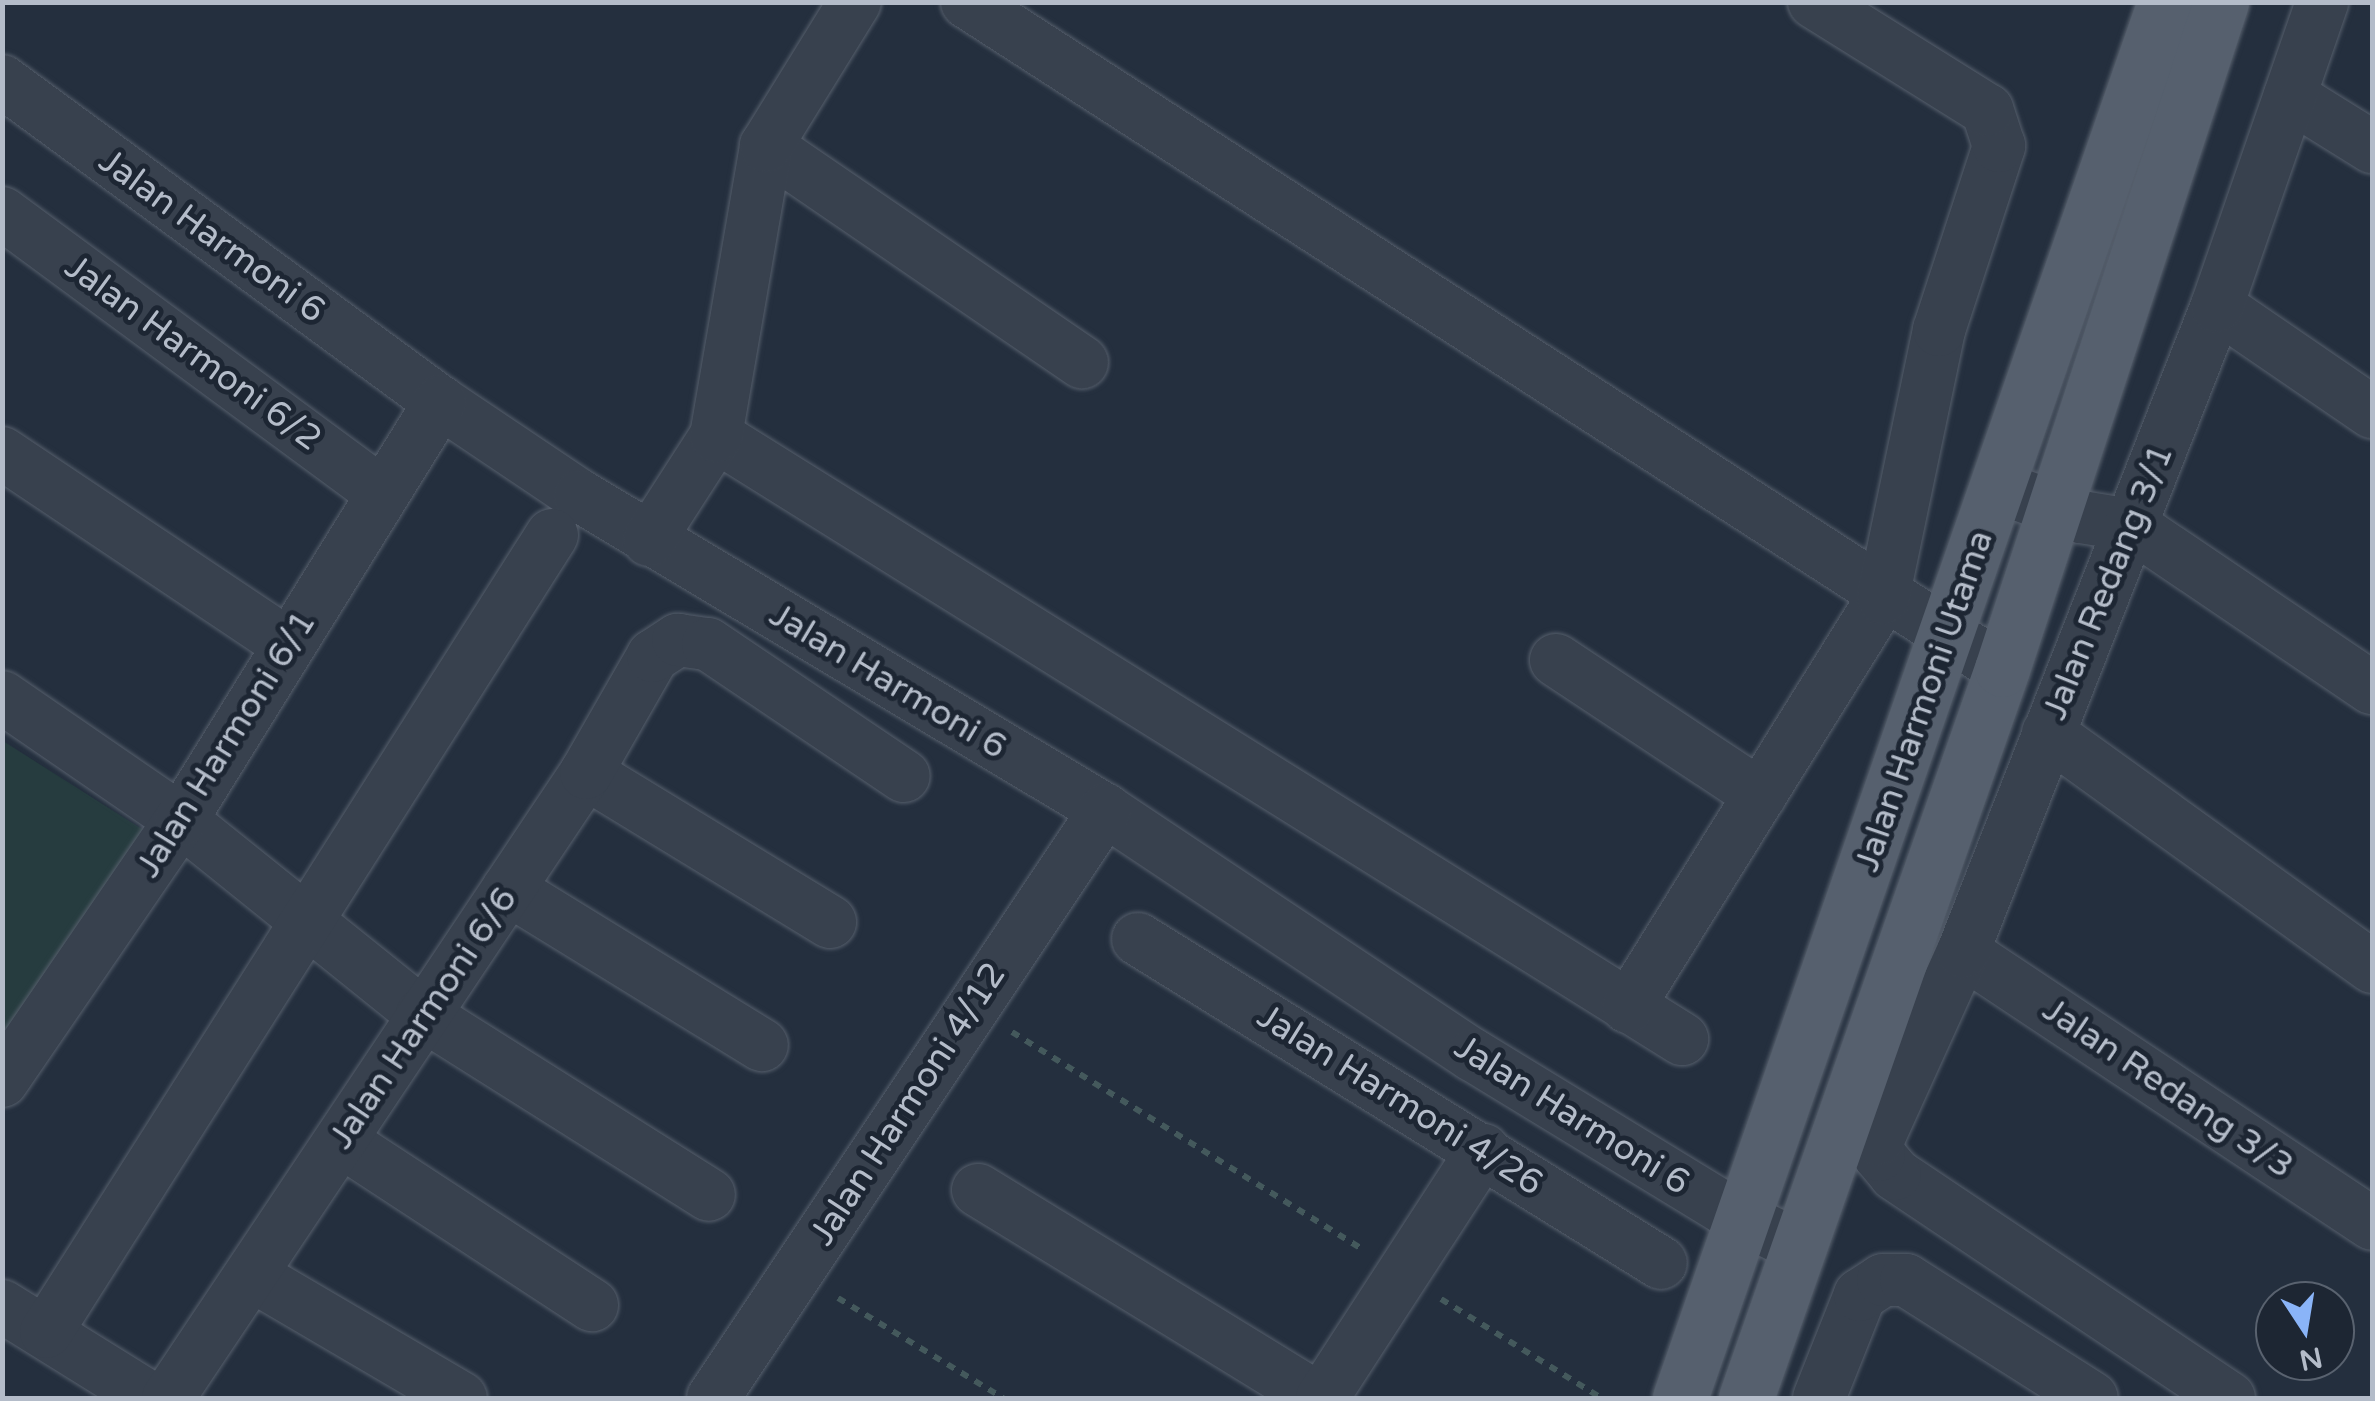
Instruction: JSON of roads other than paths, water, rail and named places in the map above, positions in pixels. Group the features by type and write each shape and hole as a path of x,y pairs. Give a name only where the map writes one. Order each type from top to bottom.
{"main road":[{"name":"Jalan Harmoni Utama","path":"1680,1398 1740,1218 1948,638 2165,2"},
{"name":"Jalan Harmoni Utama","path":"1746,1398 2002,669 2221,2"}],"street":[{"path":"649,540 716,436 766,146 855,2"},
{"path":"967,2 1883,598 2002,669"},
{"path":"1628,1006 1883,598 1939,330 1993,175 1997,126 1976,102 1814,2"},
{"name":"Jalan Redang 3/1","path":"2229,1398 1894,1174 1879,1154 1878,1139 1963,952 2048,733 2123,522 2217,306 2322,2"},
{"name":"Jalan Harmoni 6","path":"2,82 440,402 649,540 1106,810 1473,1055 1740,1218 1797,1245"},
{"path":"2290,96 2372,147"},
{"path":"766,146 1082,362"},
{"name":"Jalan Harmoni 6/2","path":"2,214 383,494"},
{"path":"2217,306 2372,412"},
{"name":"Jalan Harmoni 6/1","path":"2,1081 181,820 440,402"},
{"path":"716,436 1682,1039"},
{"path":"2,453 289,645"},
{"path":"2004,468 2059,489 2123,522 2372,688"},
{"path":"46,1332 552,535"},
{"name":"Jalan Harmoni 6/6","path":"168,1398 586,772 654,656 678,640 708,644 904,776"},
{"path":"1556,660 1760,795"},
{"path":"2,697 181,820 306,926 422,1014 709,1194"},
{"path":"2048,733 2369,956"},
{"path":"586,772 830,922"},
{"name":"Jalan Harmoni 4/12","path":"712,1398 970,1006 1106,810"},
{"path":"508,889 762,1045"},
{"name":"Jalan Harmoni 4/26","path":"1138,938 1661,1263"},
{"name":"Jalan Redang 3/3","path":"1963,952 2372,1224"},
{"path":"341,1141 592,1305"},
{"path":"978,1190 1320,1398 1483,1150"},
{"path":"253,1276 461,1398"},
{"path":"1820,1398 1860,1296 1883,1280 1906,1280 2092,1398"},
{"path":"2,1306 150,1398"}]}
